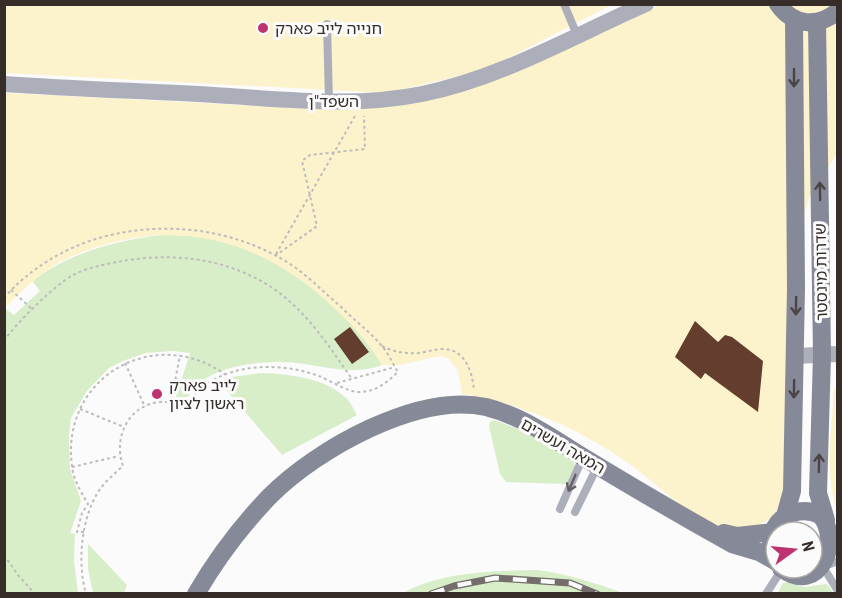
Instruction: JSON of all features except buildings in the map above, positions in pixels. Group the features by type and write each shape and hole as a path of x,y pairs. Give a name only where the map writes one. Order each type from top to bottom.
{"street":[{"name":"השפד\"ן","path":"4,84 329,101 394,98 449,87 498,70 646,4"},
{"path":"778,4 783,12 805,23 828,18 837,10"},
{"name":"שדרות מינסטר","path":"785,516 792,491 795,356 794,19"},
{"name":"שדרות מינסטר","path":"817,22 830,354 818,494 826,520"},
{"path":"795,356 830,354"},
{"name":"המאה ועשרים","path":"196,594 221,552 271,495 331,449 392,419 438,406 460,404 489,408 529,424 732,544 764,555"},
{"path":"781,520 793,513 811,512 826,520 837,536 835,556 831,565"},
{"name":"המאה ועשרים","path":"704,528 737,536 764,533"}],"lane":[{"path":"564,4 577,35"},
{"path":"327,24 329,101"},
{"path":"560,509 590,461"},
{"path":"575,512 590,461"},
{"path":"831,565 837,591"},
{"path":"766,594 772,580"}],"path":[{"path":"275,256 364,101"},
{"path":"275,256 317,226 302,161 310,155 365,149 364,101"},
{"path":"4,298 53,258 83,242 143,229 170,228 200,231 232,238 275,256 296,269 382,346 398,372 383,387 353,391 301,370 259,367 226,375 203,387 183,407 160,402 145,407 131,417 124,427 119,442 119,456 123,466 100,488 93,501 84,532 82,561 86,594"},
{"path":"4,341 63,281 76,274 94,267 165,257 216,264 236,269 255,278 288,300 315,328 352,379"},
{"path":"11,290 33,310"},
{"path":"382,346 406,353 444,349 455,351 470,367 476,405"},
{"path":"84,532 77,532 82,513 88,504 75,479 72,467 73,433 85,398 99,382 125,363 153,355 167,354 201,362 226,375"},
{"path":"171,403 180,356"},
{"path":"125,363 145,407"},
{"path":"337,383 395,367"},
{"path":"80,409 124,427"},
{"path":"72,467 119,456"},
{"path":"4,555 35,594"}],"green space":[{"path":"160,235 197,236 225,241 278,264 337,308 369,345 382,365 363,370 280,362 237,366 202,381 183,402 175,400 190,353 173,351 146,353 109,368 87,391 71,418 70,469 81,501 70,533 75,534 74,560 78,593 5,593 4,308 14,315 40,291 32,281 62,263 109,245"},
{"path":"262,373 307,378 329,386 347,399 357,415 282,455 221,384 232,377"},
{"path":"494,420 532,434 572,458 575,467 568,482 564,484 506,482 500,474 489,426"},
{"path":"88,544 127,585 124,593 93,593 88,569"},
{"path":"538,570 581,579 623,593 403,593 434,580 451,576"},
{"path":"788,582 804,587 826,584 833,593 777,594 783,583"}],"sand":[{"path":"5,5 611,5 485,70 385,93 5,73"},
{"path":"660,5 837,5 837,153 809,198 793,255 783,499 770,519 760,524 737,529 716,525 688,510 638,470 587,437 526,410 462,394 458,371 448,358 440,356 400,365 382,365 353,327 332,306 303,282 273,262 241,248 209,239 175,235 141,237 106,244 70,257 52,267 35,279 5,307 5,93 320,109 379,107 592,35"},
{"path":"837,387 837,511 830,466 834,389"}],"railway":[{"path":"431,594 454,586 495,578 570,583 597,594"}],"place":[{"name":"חנייה לייב פארק","path":"263,28"},
{"name":"לייב פארק ראשון לציון","path":"157,394"}]}
